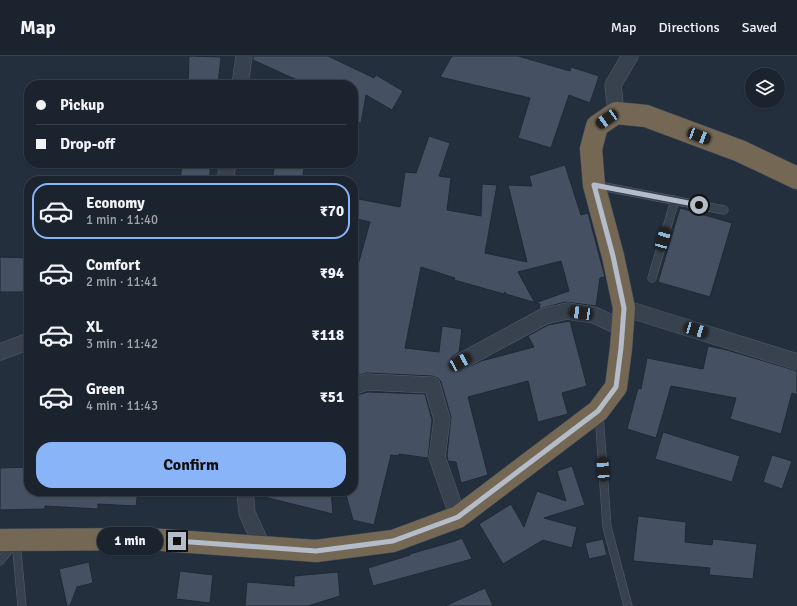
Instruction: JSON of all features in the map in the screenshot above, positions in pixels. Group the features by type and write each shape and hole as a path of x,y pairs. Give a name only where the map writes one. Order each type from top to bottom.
{"highway":[{"path":"8,540 148,539 316,551 393,541 458,517 598,411 616,387 623,318 613,256 594,185 591,149 597,126 616,113 646,116 740,152 797,178"}],"street":[{"path":"241,80 244,56"},
{"path":"616,113 613,86 630,56"},
{"path":"460,362 545,316 567,311 623,318 797,362"},
{"path":"0,352 24,343"},
{"path":"358,385 366,382 432,385 442,419 437,457 458,517"},
{"path":"245,496 247,513 263,548"}],"lane":[{"path":"594,185 724,210"},
{"path":"652,278 674,200"},
{"path":"598,411 607,527 628,606"},
{"path":"0,562 8,540"},
{"path":"8,540 22,606"}],"building":[{"path":"189,56 221,57 219,80 188,80"},
{"path":"253,56 328,56 374,78 376,75 403,91 392,110 366,95 361,123 358,123 358,80 297,80 253,60"},
{"path":"452,56 518,56 570,71 571,67 599,76 590,103 569,95 551,148 518,138 530,98 440,77"},
{"path":"429,136 450,143 439,176 451,178 447,210 481,216 482,184 497,185 485,253 527,262 508,185 532,186 529,176 565,165 581,215 588,213 605,277 600,278 596,306 565,302 539,309 540,304 536,303 569,291 561,261 518,272 535,302 506,294 505,292 504,294 454,280 455,278 421,267 405,348 439,352 442,326 462,329 459,352 452,357 451,361 452,367 455,370 460,371 481,361 534,347 528,336 548,325 570,321 587,386 562,393 568,414 538,422 528,381 468,397 488,475 461,483 456,462 448,461 447,456 451,417 441,382 438,378 432,376 366,373 358,375 358,265 370,222 358,219 358,199 400,207 405,172 416,173"},
{"path":"181,168 210,168 210,176 181,176"},
{"path":"274,168 304,168 303,176 273,176"},
{"path":"680,208 732,223 710,297 658,282"},
{"path":"0,257 24,258 24,292 0,292"},
{"path":"708,346 727,350 797,371 797,395 792,393 781,434 730,419 736,398 671,386 656,438 627,429 638,388 641,389 647,358 703,369"},
{"path":"368,392 425,394 432,420 428,458 399,454 399,456 391,455 374,525 353,520 346,496 358,496 358,395"},
{"path":"663,432 740,456 732,482 655,459"},
{"path":"772,455 792,461 782,489 763,482"},
{"path":"572,466 585,505 544,518 577,527 572,548 543,540 503,564 479,524 511,504 524,527 537,491 566,501 557,471"},
{"path":"24,467 24,496 137,496 136,506 98,504 98,509 45,506 45,509 0,510 0,468"},
{"path":"260,496 331,496 333,514"},
{"path":"638,516 686,522 685,542 712,545 713,539 757,544 753,579 709,575 710,568 633,561"},
{"path":"462,538 472,559 373,586 368,568"},
{"path":"603,539 607,555 589,559 585,543"},
{"path":"89,562 93,583 77,587 70,606 67,606 59,569"},
{"path":"180,571 213,575 210,603 176,599"},
{"path":"338,572 340,596 308,606 245,606 247,582 294,586 294,576"},
{"path":"485,588 493,606 445,606"}],"route":[{"path":"177,541 316,551 393,541 458,517 598,411 616,387 624,308 613,256 594,185 699,205"}]}
